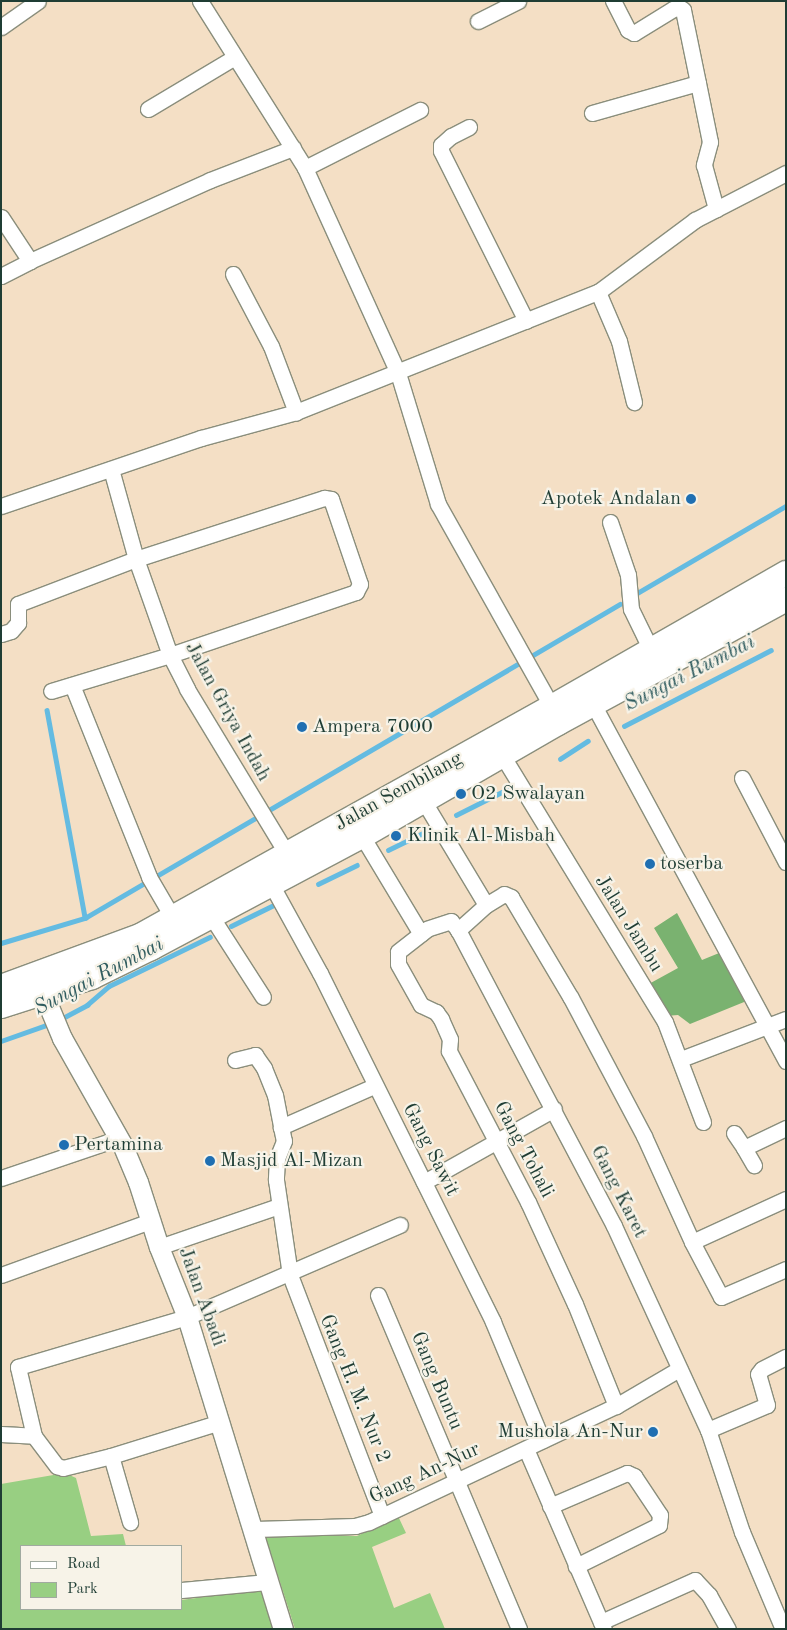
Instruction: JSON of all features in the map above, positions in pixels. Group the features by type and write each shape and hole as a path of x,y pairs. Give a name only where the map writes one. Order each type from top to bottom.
{"main road":[{"name":"Jalan Sembilang","path":"1,987 142,935 552,707 786,573"},
{"name":"Jalan Sembilang","path":"1,1006 47,1002 362,836 593,704 786,599"}],"street":[{"path":"1,28 38,1"},
{"path":"200,1 305,168 398,373 438,504 552,707"},
{"path":"478,21 518,1"},
{"path":"613,1 628,30 634,33 672,9 679,7 683,10 710,142 704,165 716,209"},
{"path":"148,109 235,57"},
{"path":"592,113 698,83"},
{"path":"305,168 420,110"},
{"path":"469,127 451,136 441,145 441,151 526,321"},
{"path":"1,276 30,261 210,180 293,148"},
{"path":"1,506 201,438 296,412 598,292 695,220 786,173"},
{"path":"1,217 30,261"},
{"path":"234,274 271,346 296,412"},
{"path":"598,292 619,342 634,402"},
{"name":"Jalan Griya Indah","path":"111,469 136,559 170,656 265,822 286,854"},
{"path":"1,634 11,631 18,623 18,604 136,559 324,498 331,499 360,584 356,592 170,656 51,691"},
{"path":"610,522 627,569 631,609 651,650"},
{"path":"72,685 153,883 173,918"},
{"path":"593,704 786,1060"},
{"name":"Jalan Jambu","path":"502,755 665,1022 681,1059 703,1122"},
{"path":"742,778 786,862"},
{"path":"423,800 486,905"},
{"path":"362,836 421,934"},
{"name":"Gang Sawit","path":"272,884 320,974 374,1086 493,1322 542,1440"},
{"path":"458,930 486,905 504,894 511,898 571,998 644,1136 692,1242 722,1298 786,1270"},
{"path":"211,916 263,997"},
{"name":"Gang Tohali","path":"458,930 450,921 421,934 398,952 398,964 422,1005 436,1012 441,1019 450,1039 449,1051 528,1202 575,1304 616,1406"},
{"name":"Gang Karet","path":"458,930 614,1226 708,1430 742,1532 783,1629"},
{"name":"Jalan Abadi","path":"47,1002 62,1038 119,1138 187,1318 255,1529 268,1582 283,1629"},
{"path":"681,1059 786,1019"},
{"name":"Gang H. M. Nur 2","path":"235,1060 255,1055 264,1068 275,1095 284,1141 277,1158 276,1180 290,1275 382,1516"},
{"path":"281,1127 374,1086"},
{"path":"424,1182 554,1109"},
{"path":"744,1148 786,1128"},
{"path":"734,1133 754,1166"},
{"path":"1,1178 119,1138"},
{"path":"692,1242 786,1199"},
{"path":"159,1247 279,1206"},
{"path":"1,1275 150,1221"},
{"path":"220,1422 111,1456 70,1467 57,1466 34,1436 18,1367 187,1318 290,1275 400,1225"},
{"name":"Gang Buntu","path":"378,1295 519,1629"},
{"path":"708,1430 767,1405 758,1374 762,1369 786,1357"},
{"name":"Gang An-Nur","path":"255,1529 355,1526 382,1516 458,1482 616,1406 679,1369"},
{"path":"1,1434 34,1436"},
{"path":"526,1449 602,1626 695,1580 709,1595 728,1629"},
{"path":"111,1456 130,1522"},
{"path":"550,1506 627,1473 634,1476 660,1515 659,1525 576,1566"},
{"path":"182,1590 268,1582"}],"green space":[{"path":"677,913 702,960 724,951 749,1000 690,1024 678,1015 665,1016 647,985 678,968 654,928"},
{"path":"65,1473 76,1478 91,1536 123,1534 126,1545 20,1545 20,1610 182,1610 182,1600 265,1589 277,1629 1,1629 1,1484"},
{"path":"398,1516 406,1533 372,1547 394,1608 430,1593 445,1629 295,1629 265,1535 357,1536"}],"waterway":[{"path":"634,595 786,506"},
{"path":"1,943 85,918 620,604"},
{"name":"Sungai Rumbai","path":"624,726 771,650"},
{"path":"47,710 85,918"},
{"name":"Sungai Rumbai","path":"560,759 588,741"},
{"name":"Sungai Rumbai","path":"456,815 508,789"},
{"name":"Sungai Rumbai","path":"388,850 423,833"},
{"name":"Sungai Rumbai","path":"318,884 357,865"},
{"name":"Sungai Rumbai","path":"231,926 276,904"},
{"name":"Sungai Rumbai","path":"59,1020 87,1005 109,986 210,937"},
{"name":"Sungai Rumbai","path":"1,1041 52,1023"}],"place":[{"name":"Apotek Andalan","path":"691,499"},
{"name":"Ampera 7000","path":"302,727"},
{"name":"O2 Swalayan","path":"461,794"},
{"name":"Klinik Al-Misbah","path":"396,836"},
{"name":"toserba","path":"650,864"},
{"name":"Pertamina","path":"64,1145"},
{"name":"Masjid Al-Mizan","path":"210,1161"},
{"name":"Mushola An-Nur","path":"653,1432"}]}
